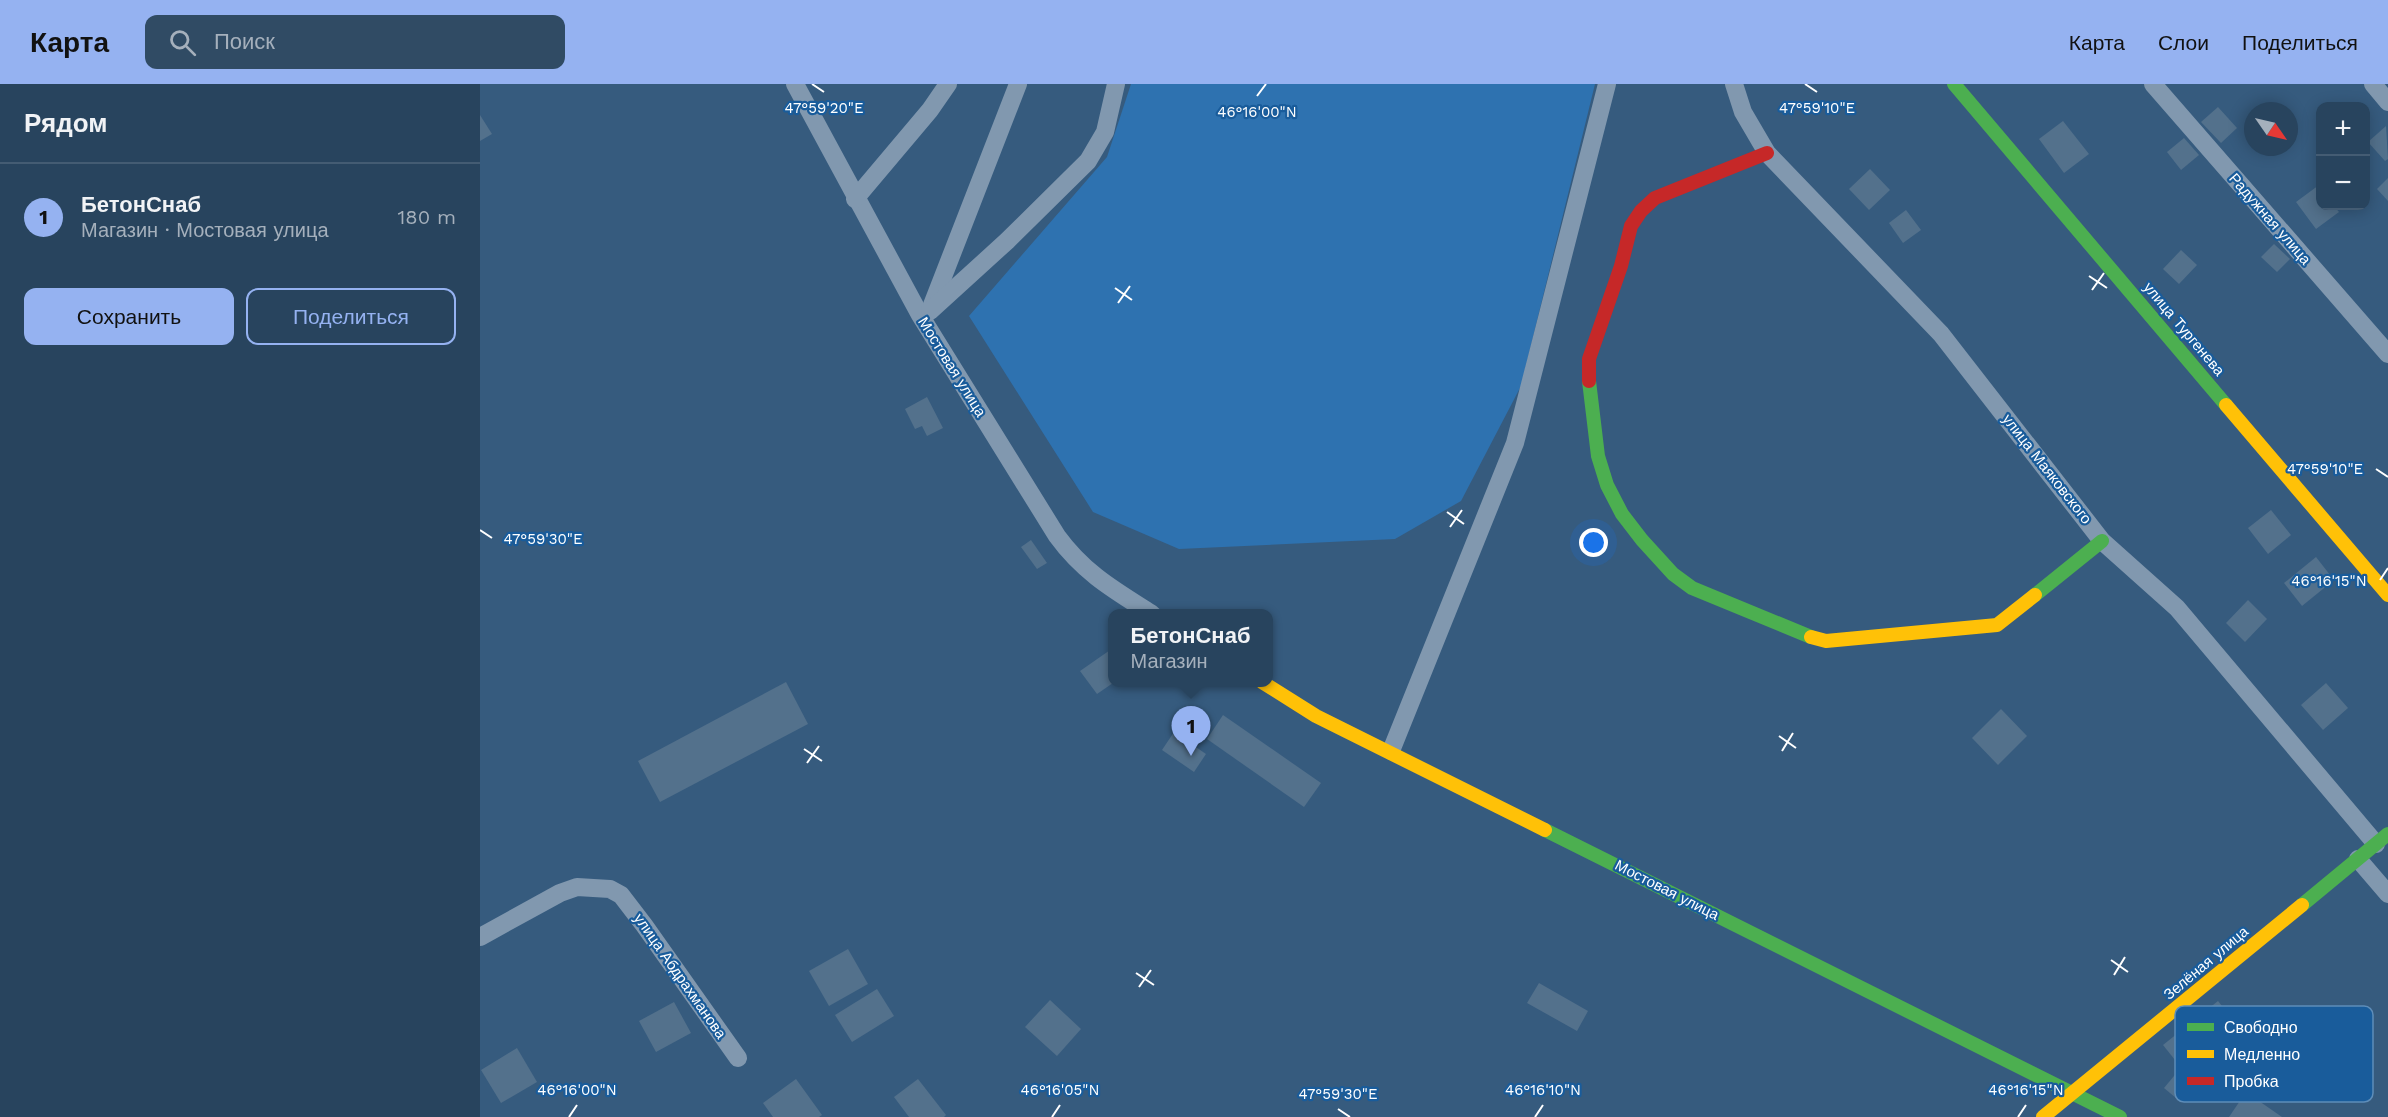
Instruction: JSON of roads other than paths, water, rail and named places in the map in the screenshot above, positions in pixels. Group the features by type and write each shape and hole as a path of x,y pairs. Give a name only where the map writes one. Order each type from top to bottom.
{"street":[{"name":"Мостовая улица","path":"795,84 855,198 1072,557 1090,575 1144,609"},
{"path":"855,198 930,110 948,84"},
{"path":"925,313 1018,84"},
{"path":"925,313 1006,241 1088,161 1105,132 1116,84"},
{"path":"1391,751 1515,443 1607,84"},
{"name":"улица Маяковского","path":"1734,84 1743,112 1767,153 1941,334 2102,541 2176,608 2382,839"},
{"name":"улица Тургенева","path":"1954,84 2388,595"},
{"name":"Радужная улица","path":"2153,84 2388,354"},
{"path":"2373,84 2388,102"},
{"path":"1767,153 1656,198 1641,210 1631,226 1621,266 1592,346 1587,380 1598,456 1613,500 1642,540 1673,574 1692,588 1802,635 1826,641 1997,625 2102,541"},
{"name":"Мостовая улица","path":"1270,687 1316,716 1391,751 2073,1094 2092,1110 2120,1117"},
{"name":"Зелёная улица","path":"2180,1006 2382,839"},
{"path":"2358,859 2388,894"},
{"name":"улица Абдрахманова","path":"480,937 560,893 577,887 610,889 621,895 738,1058"},
{"name":"Зелёная улица","path":"2043,1117 2175,1010"}],"place":[{"name":"БетонСнаб","path":"1191,756"}]}
